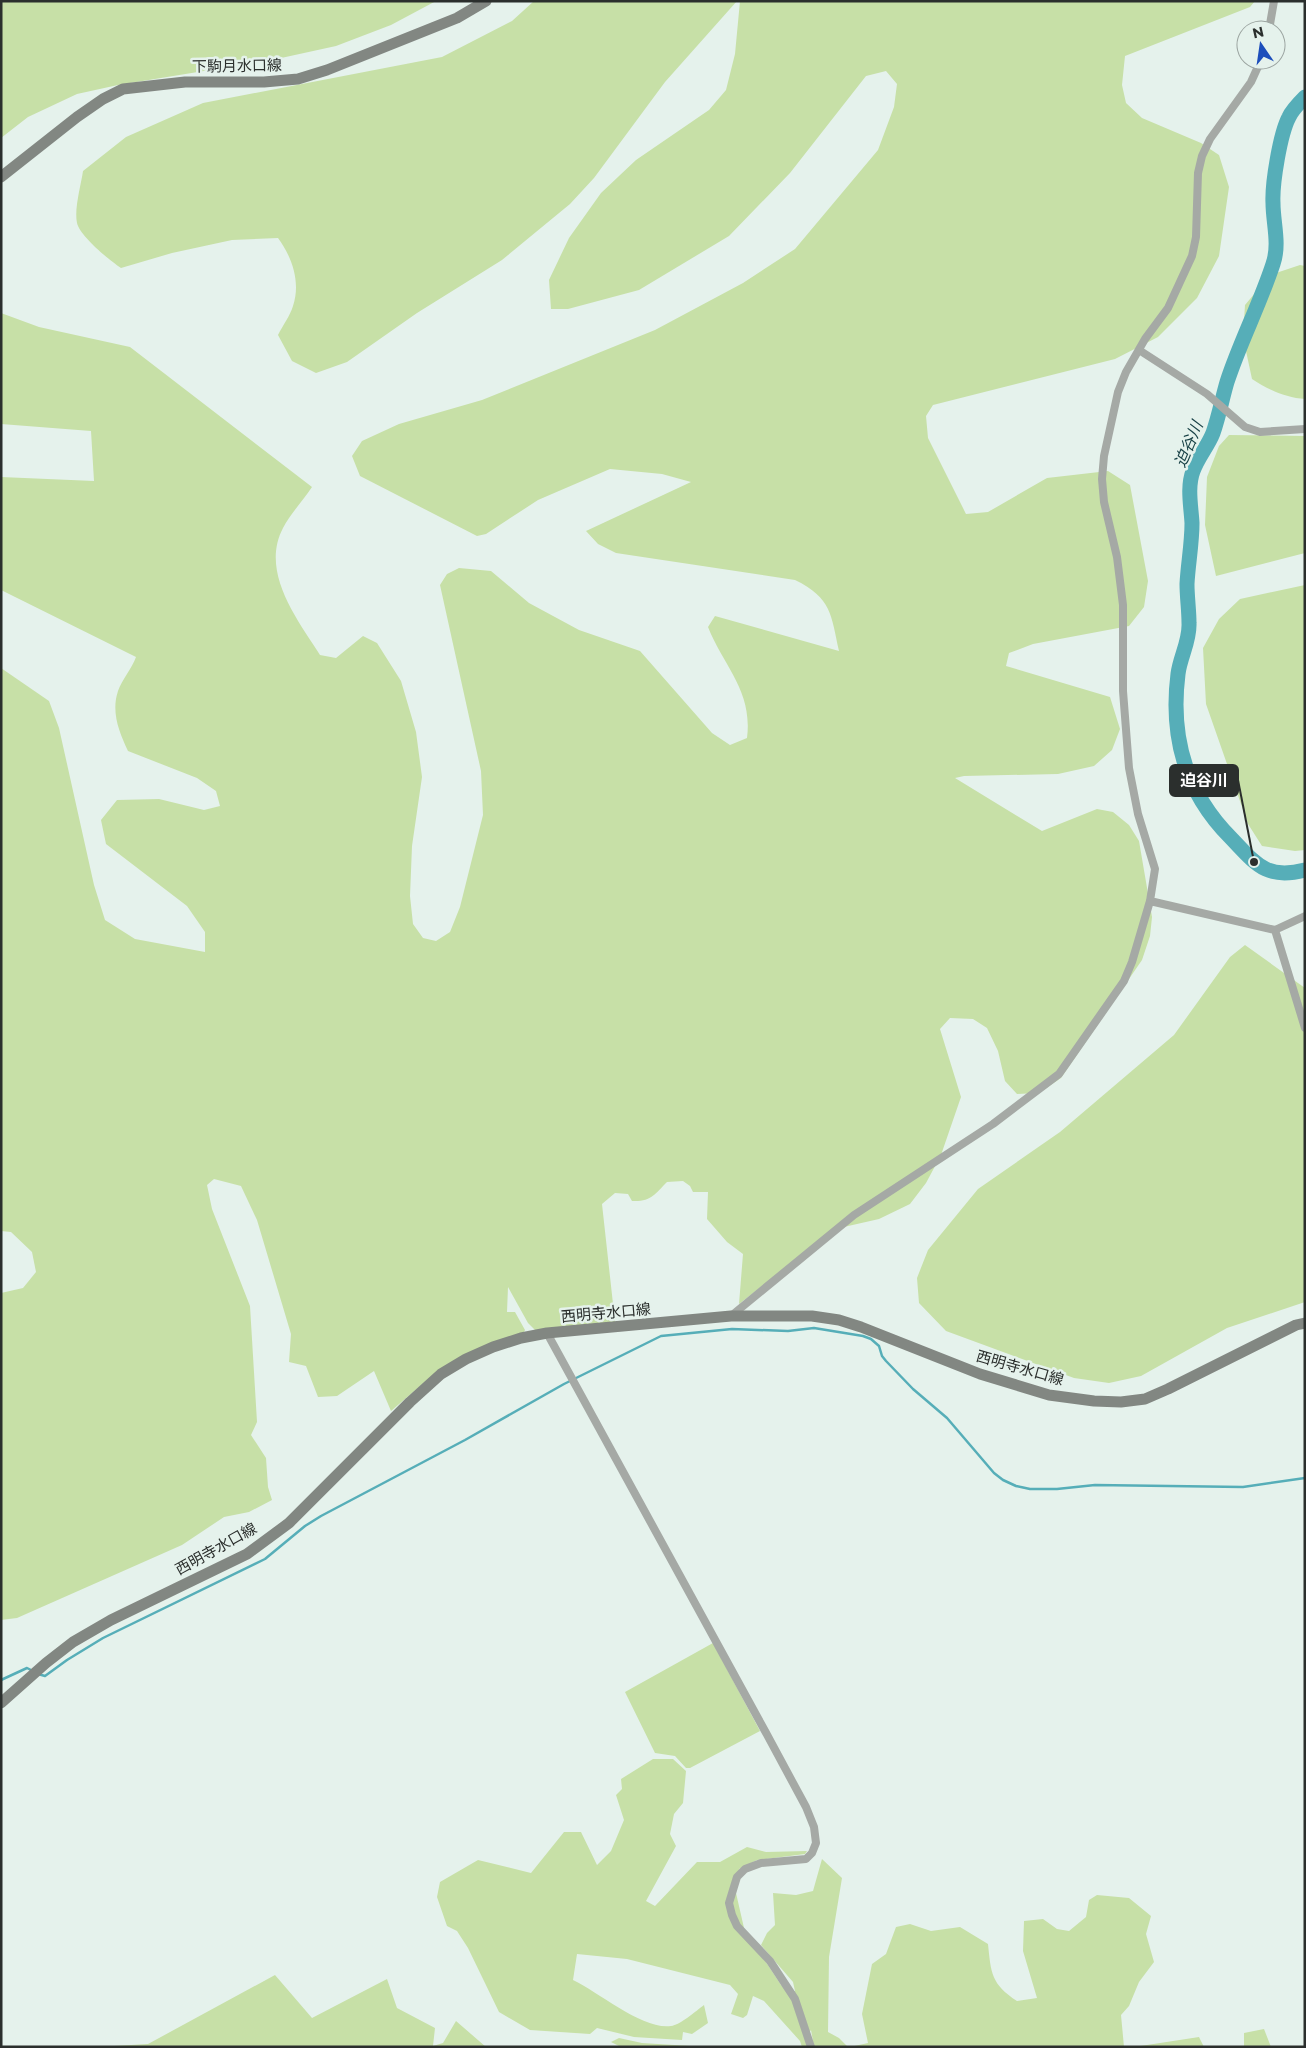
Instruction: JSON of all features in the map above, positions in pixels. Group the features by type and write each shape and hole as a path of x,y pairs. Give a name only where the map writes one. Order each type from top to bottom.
{"main road":[{"name":"下駒月水口線","path":"1,177 77,117 103,99 123,89 185,82 264,82 298,79 327,70 457,18 486,1"},
{"name":"西明寺水口線","path":"1,1703 73,1642 111,1620 246,1554 289,1523 410,1402 442,1374 466,1359 521,1338 547,1333 731,1316 812,1316 839,1320 980,1374 1032,1390 1094,1402 1122,1402 1145,1399 1296,1326 1305,1324"}],"street":[{"path":"1271,20 1274,1"},
{"path":"731,1316 854,1215 993,1124 1059,1074 1124,981 1132,962 1150,901 1155,869 1138,814 1129,768 1122,691 1123,605 1117,557 1104,502 1102,479 1104,456 1118,392 1126,372 1168,308 1192,256 1196,237 1197,182 1202,156 1210,139 1251,82 1256,70"},
{"path":"1139,350 1207,394 1244,428 1260,432 1305,429"},
{"path":"1150,901 1275,930 1305,916"},
{"path":"1275,930 1305,1028"},
{"path":"547,1333 765,1730 806,1807 814,1827 816,1843 812,1853 806,1859 761,1863 745,1869 737,1877 729,1903 737,1926 770,1961 795,1999 811,2047"}],"green space":[{"path":"1,1 436,1 391,25 336,46 272,60 118,85 77,94 28,117 1,138"},
{"path":"534,1 737,1 665,82 594,178 570,204 502,260 417,313 347,362 316,373 292,361 278,335 293,306 296,288 294,270 278,238 232,240 172,253 121,268 96,247 79,228 76,211 83,171 126,137 203,103 442,57 512,21"},
{"path":"740,1 1255,1 1250,7 1125,56 1122,85 1126,103 1142,118 1201,143 1219,155 1229,187 1219,256 1197,298 1158,337 1115,359 933,405 926,416 928,438 966,514 988,512 1047,478 1108,471 1130,485 1148,581 1144,607 1129,626 1033,644 1009,653 1006,666 1110,697 1120,729 1112,750 1094,766 1058,774 964,776 955,778 1042,831 1097,809 1113,812 1129,825 1139,841 1152,917 1150,936 1142,960 1061,1078 1039,1093 1017,1094 1005,1081 998,1051 987,1028 973,1019 950,1018 940,1029 961,1097 941,1155 926,1183 910,1204 879,1219 835,1229 739,1304 743,1254 727,1242 707,1219 708,1192 693,1192 690,1186 683,1181 667,1182 656,1194 644,1200 632,1201 628,1194 615,1193 602,1204 615,1322 536,1331 528,1323 508,1287 507,1312 515,1312 525,1330 523,1334 427,1380 391,1411 374,1371 337,1396 318,1397 306,1366 289,1362 291,1334 257,1220 241,1186 214,1179 207,1185 212,1209 250,1306 257,1422 251,1435 266,1458 268,1487 272,1500 249,1512 224,1517 182,1545 17,1618 1,1620 1,1293 23,1288 36,1272 32,1252 11,1232 1,1231 1,668 49,701 59,728 94,885 105,920 135,939 205,952 205,932 187,906 106,844 101,820 117,800 159,799 204,810 220,806 216,791 197,778 128,751 119,729 115,707 118,691 136,657 1,590 1,477 94,481 91,431 1,424 1,313 39,327 130,347 312,487 283,528 277,545 276,561 279,578 292,611 320,655 336,658 363,636 377,643 401,681 416,732 422,777 412,846 410,896 413,924 423,938 436,941 450,932 460,907 483,815 481,771 440,585 447,574 459,568 491,571 529,603 579,630 640,651 712,733 730,745 747,738 748,721 742,693 708,627 715,616 839,651 828,609 816,594 795,580 616,553 598,544 586,531 691,482 662,474 610,469 538,500 486,534 477,536 360,476 352,456 362,441 399,424 482,400 655,330 743,283 795,249 878,150 894,107 897,84 886,71 866,76 790,173 729,236 639,290 568,309 551,309 549,280 569,238 601,193 636,160 709,110 726,90 735,54"},
{"path":"1300,265 1305,266 1305,399 1277,392 1252,379 1243,337 1245,305 1270,275"},
{"path":"1229,435 1305,436 1305,553 1216,576 1205,525 1207,477 1219,446"},
{"path":"1305,585 1305,850 1295,851 1262,846 1248,824 1206,704 1203,648 1219,619 1240,599"},
{"path":"1245,945 1305,988 1305,1302 1227,1328 1141,1376 1109,1383 1074,1378 946,1331 919,1303 917,1278 928,1250 978,1189 1060,1132 1174,1035 1230,957"},
{"path":"713,1643 760,1731 690,1768 686,1768 675,1756 655,1753 625,1692"},
{"path":"653,1759 673,1759 686,1771 683,1803 674,1814 670,1834 676,1846 646,1901 655,1906 697,1862 720,1862 747,1847 766,1852 807,1851 805,1854 757,1860 739,1869 736,1893 747,1941 758,1950 781,1985 788,1991 795,1991 793,1982 761,1945 767,1933 775,1925 773,1893 796,1895 813,1891 822,1859 842,1878 829,1957 828,2032 839,2038 848,2047 814,2047 811,2030 806,2038 809,2047 802,2047 800,2041 764,2001 753,1996 747,2015 743,2018 731,2014 738,1994 730,1985 627,1959 577,1954 573,1980 635,2017 660,2026 675,2025 704,2005 708,2023 692,2034 683,2032 682,2040 634,2037 597,2028 590,2034 530,2030 499,2012 468,1948 457,1931 447,1926 437,1897 440,1882 478,1860 531,1873 564,1832 581,1832 597,1865 611,1851 624,1820 616,1795 622,1789 621,1779"},
{"path":"1097,1895 1129,1898 1151,1916 1146,1934 1154,1962 1139,1982 1129,2006 1121,2015 1124,2047 850,2047 868,2043 862,2014 872,1964 886,1954 896,1927 910,1924 931,1931 960,1927 988,1944 994,1977 1008,1995 1017,2001 1037,1998 1023,1951 1024,1921 1043,1919 1057,1929 1069,1931 1086,1917 1089,1900"},
{"path":"275,1975 312,2018 387,1979 397,2008 435,2028 433,2046 443,2043 456,2021 486,2047 97,2047 148,2044"},
{"path":"1264,2029 1271,2047 1244,2047 1244,2033"},
{"path":"1199,2037 1204,2047 1134,2047"},
{"path":"619,2038 642,2043 706,2047 621,2047 611,2042"}],"waterway":[{"name":"迫谷川","path":"1305,97 1289,117 1277,159 1273,195 1276,241 1273,264 1232,367 1213,433 1191,477 1192,531 1187,584 1189,630 1179,668 1176,697 1179,742 1185,763 1192,783 1215,821 1263,868 1280,873 1305,870"},
{"path":"38,1674 45,1676 103,1638 265,1559 305,1526 321,1516 465,1440 564,1384 661,1336 732,1329 788,1331 814,1328 871,1339 879,1346 882,1356 886,1361 913,1389 947,1418 994,1473 1016,1486 1030,1489 1057,1489 1095,1485 1243,1487 1305,1478"},
{"path":"1,1680 27,1668 33,1671"}],"place":[{"name":"迫谷川","path":"1254,862"}]}
